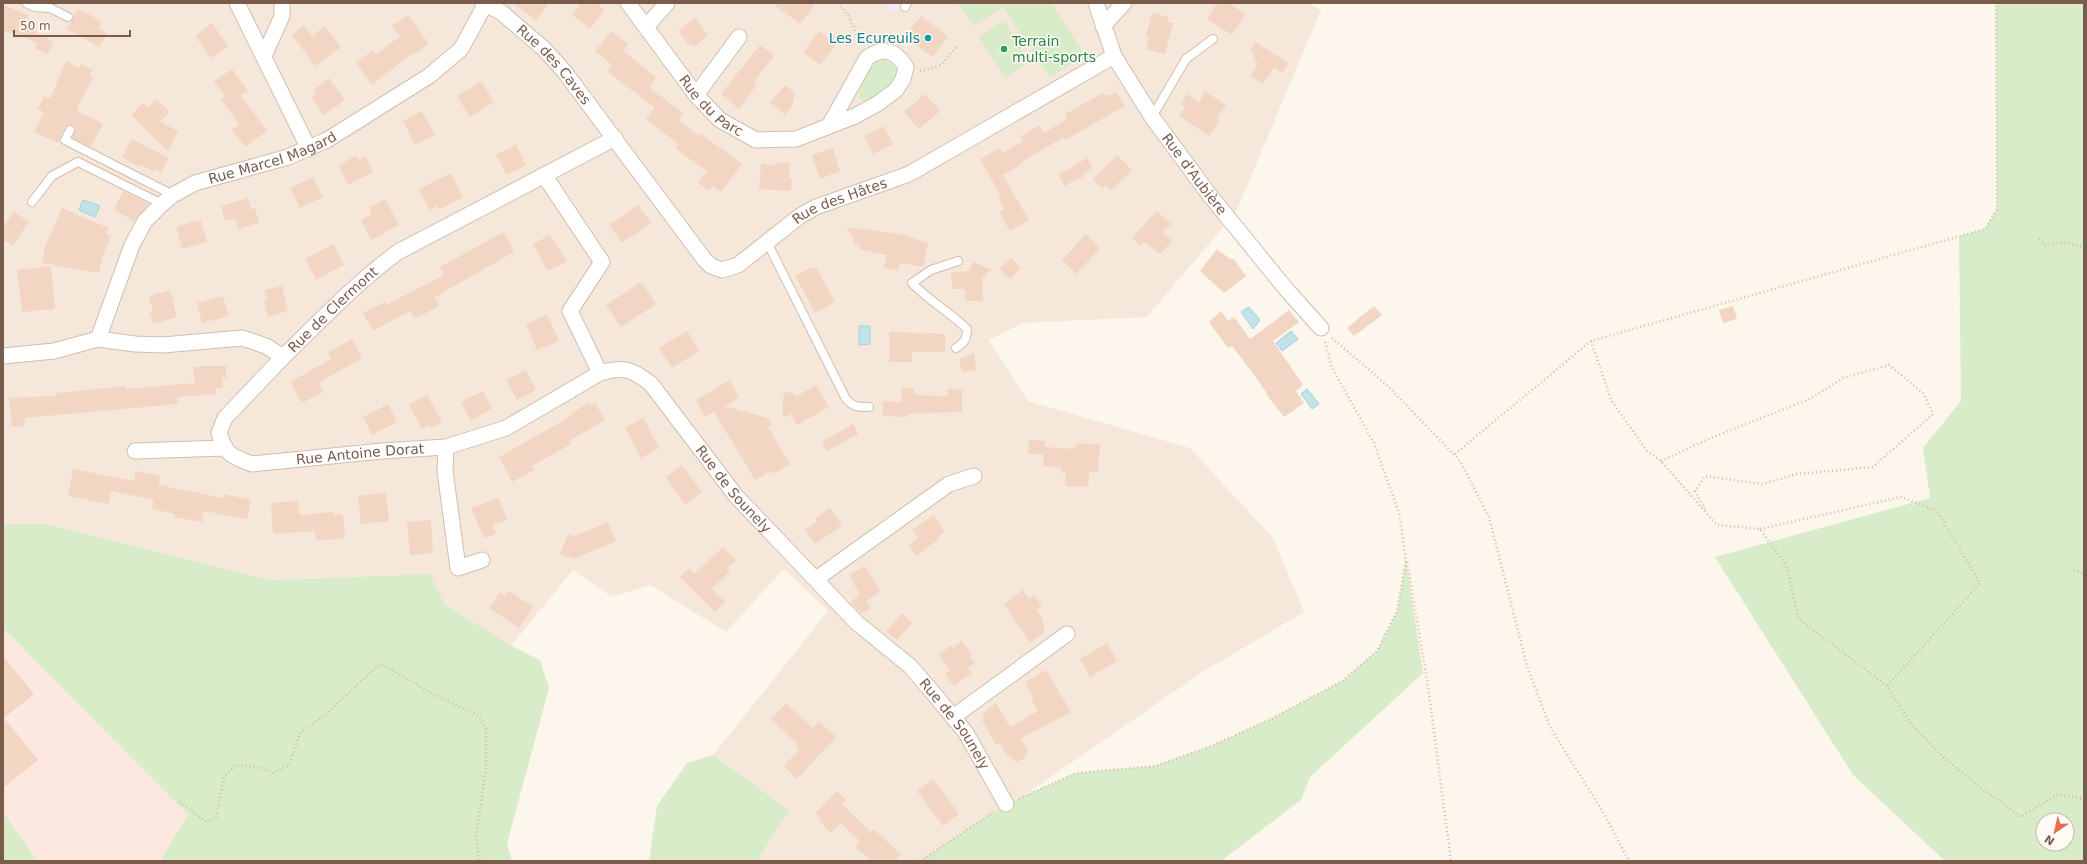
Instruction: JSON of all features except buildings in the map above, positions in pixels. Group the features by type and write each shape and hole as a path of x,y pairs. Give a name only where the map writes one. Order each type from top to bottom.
{"street":[{"path":"237,3 309,149"},
{"path":"264,56 282,16 282,3"},
{"name":"Rue du Parc","path":"628,3 696,94 720,120 756,140 796,139 855,116 877,104 896,90 904,76"},
{"path":"646,27 666,3"},
{"name":"Rue d'Aubière","path":"1096,3 1114,56 1152,117 1208,193 1286,289 1321,328"},
{"path":"1103,26 1124,3"},
{"name":"Rue des Caves","path":"485,4 501,12 544,49 564,71 615,138"},
{"name":"Rue Marcel Magard","path":"98,339 132,244 145,221 168,200 195,182 288,157 327,140 429,76 461,49 485,4"},
{"path":"696,94 739,37"},
{"path":"829,126 867,58 877,51 890,52 900,57 906,67 904,76"},
{"name":"Rue des Hâtes","path":"615,138 711,266 722,270 738,265 805,213 816,207 909,174 1114,56"},
{"name":"Rue de Clermont","path":"3,356 54,352 98,339 134,344 163,345 242,338 266,346 283,357 374,269 398,252 615,138"},
{"path":"544,176 602,262 570,310 600,373"},
{"path":"135,451 224,448 219,433 225,418 283,357"},
{"name":"Rue de Sounely","path":"600,373 618,368 636,372 651,384 736,496 857,623 910,666 953,716 966,733 1006,804"},
{"name":"Rue Antoine Dorat","path":"224,448 236,458 252,464 382,451 446,447 506,428 600,373"},
{"path":"446,447 445,471 458,568 482,560"},
{"path":"816,579 949,484 974,476"},
{"path":"953,716 1067,634"}],"lane":[{"path":"26,3 35,7 50,8 68,17"},
{"path":"1152,117 1186,59 1213,39"},
{"path":"70,130 65,140 168,200"},
{"path":"32,202 52,176 78,162 168,200"},
{"path":"767,242 845,397 851,405 857,407 869,407"},
{"path":"956,348 963,344 967,337 967,329 957,319 924,295 912,283 931,270 958,261"}],"path":[{"path":"838,3 848,15 867,58"},
{"path":"1455,454 1591,341 1985,229 1997,209 1996,3"},
{"path":"904,76 941,65 957,46"},
{"path":"2039,239 2046,245 2063,242 2084,247"},
{"path":"1321,328 1389,387 1455,454 1460,461 1489,517 1527,666 1550,727 1603,812 1629,861"},
{"path":"1321,328 1332,368 1374,443 1399,513 1427,679 1451,861"},
{"path":"1591,341 1611,400 1647,451 1661,461 1717,525 1760,529 1901,497 1936,511 1980,583 1887,686"},
{"path":"1661,461 1713,437 1810,399 1843,378 1889,366 1924,394 1933,414 1873,466 1797,474 1762,484 1705,476 1695,491 1708,515"},
{"path":"1760,529 1786,565 1799,619 1887,686 1911,724 1941,755 1977,785 2021,817 2058,794 2084,799"},
{"path":"920,861 1006,804 1076,773 1155,766 1211,746 1273,718 1342,681 1377,651 1397,611 1406,560"},
{"path":"2074,570 2084,574"},
{"path":"180,802 207,822 216,818 224,777 236,765 259,767 273,773 289,765 300,731 316,723 330,711 362,678 381,664 435,695 479,716 486,729 486,769 476,835 479,861"}],"shaded area":[{"path":"3,3 1308,3 1321,10 1236,212 1147,317 1023,323 989,340 1028,401 1190,448 1273,538 1304,612 1204,671 929,861 757,861 789,810 713,755 828,611 784,569 726,632 650,585 612,597 573,570 511,646 445,604 430,574 270,580 48,524 3,524"},
{"path":"880,3 901,3 893,13"},
{"path":"3,628 188,815 162,857 164,861 3,861"}],"green space":[{"path":"958,3 1052,3 1084,54 1050,78 1003,7 973,26"},
{"path":"1996,3 2084,3 2084,861 1945,861 1853,775 1715,557 1930,498 1923,448 1961,401 1959,236 1985,229 1997,209"},
{"name":"Terrain multi-sports","path":"1004,21 1029,62 1005,78 979,37"},
{"path":"881,59 892,62 898,72 884,91 874,97 862,100 859,98 859,93 863,82 869,71"},
{"path":"3,524 47,524 270,580 430,574 445,604 511,646 540,660 549,688 507,844 512,861 164,861 162,857 188,815 3,628"},
{"path":"1406,560 1423,673 1310,777 1301,800 1221,861 920,861 1006,804 1076,773 1155,766 1211,746 1273,718 1342,681 1377,651 1397,611"},
{"path":"713,755 789,810 757,861 649,861 657,806 687,763"},
{"path":"3,812 37,861 3,861"}],"water":[{"path":"83,200 100,206 95,217 79,210"},
{"path":"1249,307 1260,320 1253,329 1241,312"},
{"path":"859,326 870,326 870,344 859,345"},
{"path":"1291,331 1298,339 1282,351 1276,343"},
{"path":"1307,389 1319,404 1312,409 1301,394"}],"place":[{"name":"Les Ecureuils","path":"928,38"},
{"name":"Terrain multi-sports","path":"1004,49"}]}
